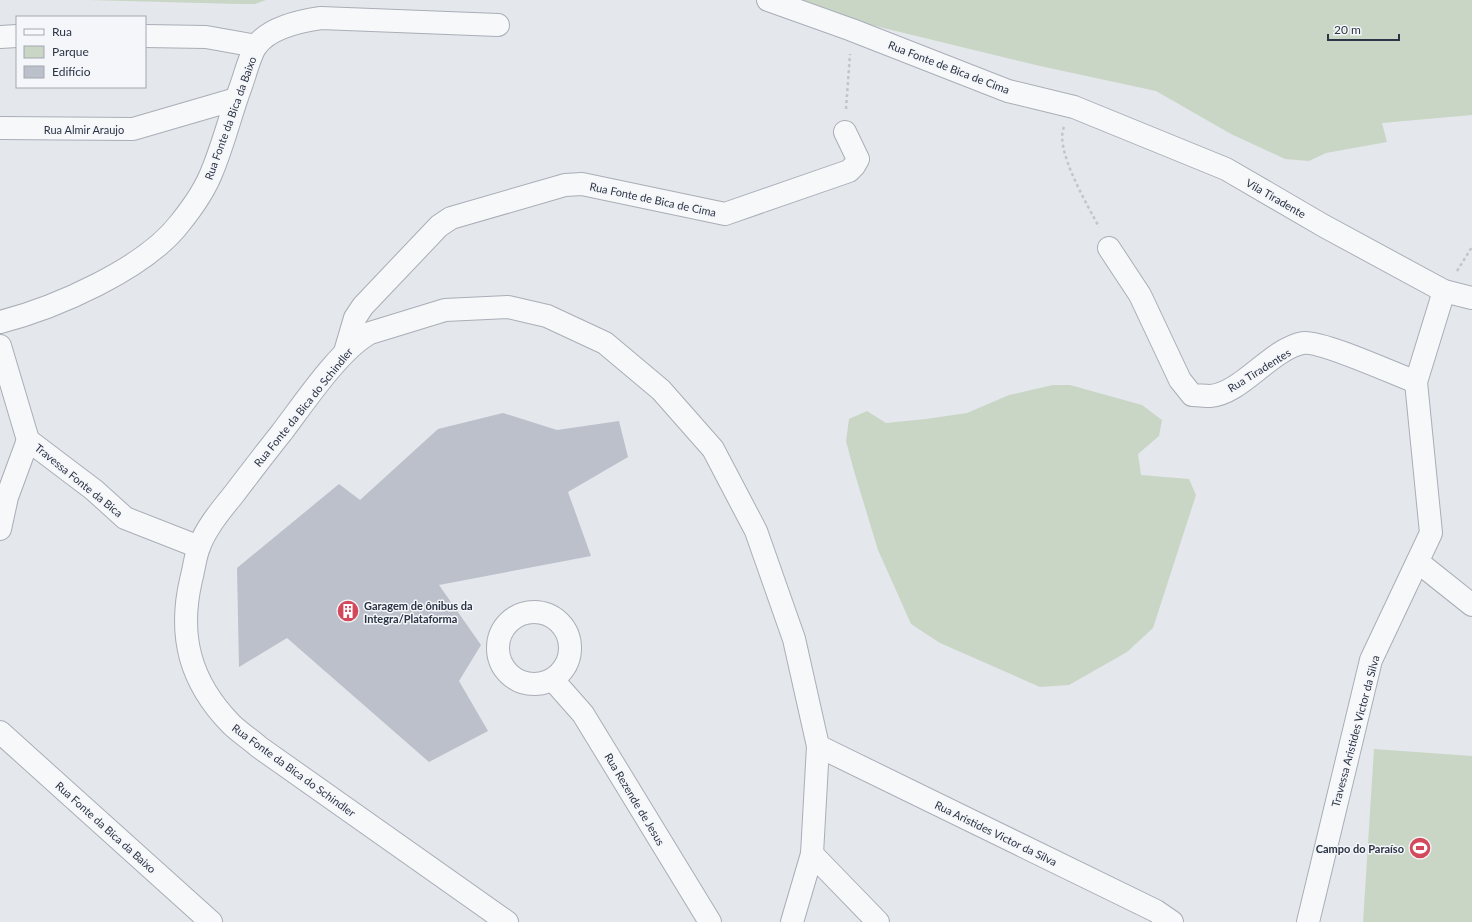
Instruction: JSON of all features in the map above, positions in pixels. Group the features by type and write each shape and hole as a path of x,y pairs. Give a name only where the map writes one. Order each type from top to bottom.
{"street":[{"name":"Rua Fonte de Bica de Cima","path":"768,0 852,30 1008,91 1074,107"},
{"name":"Rua Fonte da Bica da Baixo","path":"0,322 30,314 88,289 123,270 159,244 180,224 200,195 213,169 236,99 256,46 282,27 301,21 321,18 498,24"},
{"path":"0,37 16,36"},
{"path":"146,36 206,37 256,46"},
{"name":"Rua Almir Araujo","path":"0,128 133,129 236,99"},
{"name":"Vila Tiradente","path":"1074,107 1226,169 1324,226 1444,291 1472,298"},
{"name":"Rua Fonte de Bica de Cima","path":"345,352 356,318 363,306 439,226 451,218 566,185 582,184 725,214 849,171 858,159 845,132"},
{"name":"Rua Tiradentes","path":"1109,248 1140,295 1180,380 1192,395 1211,396 1228,390 1282,353 1303,343 1321,346 1416,382"},
{"name":"Travessa Aristides Victor da Silva","path":"1308,922 1371,660 1431,533 1416,382 1444,291"},
{"name":"Rua Fonte da Bica do Schindler","path":"507,922 259,747 231,724 210,697 194,672 187,640 185,616 188,595 199,547 217,516 345,352 361,338 370,333 445,310 508,307 547,316 605,343 661,390 713,449 756,531 794,638 818,746 812,854 792,922"},
{"name":"Travessa Fonte da Bica","path":"0,346 28,440 94,490 125,518 199,547"},
{"path":"0,529 7,497 28,440"},
{"path":"1418,562 1472,605"},
{"name":"Rua Rezende de Jesus","path":"553,680 583,714 710,922"},
{"name":"Rua Fonte da Bica da Baixo","path":"0,732 211,922"},
{"name":"Rua Aristides Victor da Silva","path":"818,746 1156,911 1172,922"},
{"path":"812,854 878,922"}],"path":[{"path":"845,132 852,30"},
{"path":"1074,107 1062,132 1062,149 1109,248"}],"green space":[{"path":"89,0 266,0 255,4 239,4"},
{"path":"791,0 1472,0 1472,115 1382,123 1387,142 1326,153 1309,161 1285,159 1231,134 1156,91 1040,66 863,23"},
{"path":"1053,385 1070,385 1142,405 1162,420 1159,436 1138,454 1141,475 1189,479 1196,495 1153,628 1127,652 1069,685 1040,687 940,643 911,624 878,550 846,441 849,419 867,411 886,423 926,419 967,413 1009,395"},
{"name":"Campo do Paraíso","path":"1374,749 1472,756 1472,922 1363,922"}],"building":[{"name":"Garagem de ônibus da Integra/Plataforma","path":"503,413 557,430 619,421 628,457 568,492 591,556 439,585 481,645 459,681 488,731 429,762 287,638 239,667 237,568 339,484 360,500 438,429"}],"place":[{"name":"Garagem de ônibus da Integra/Plataforma","path":"348,611"},
{"name":"Campo do Paraíso","path":"1420,848"}]}
